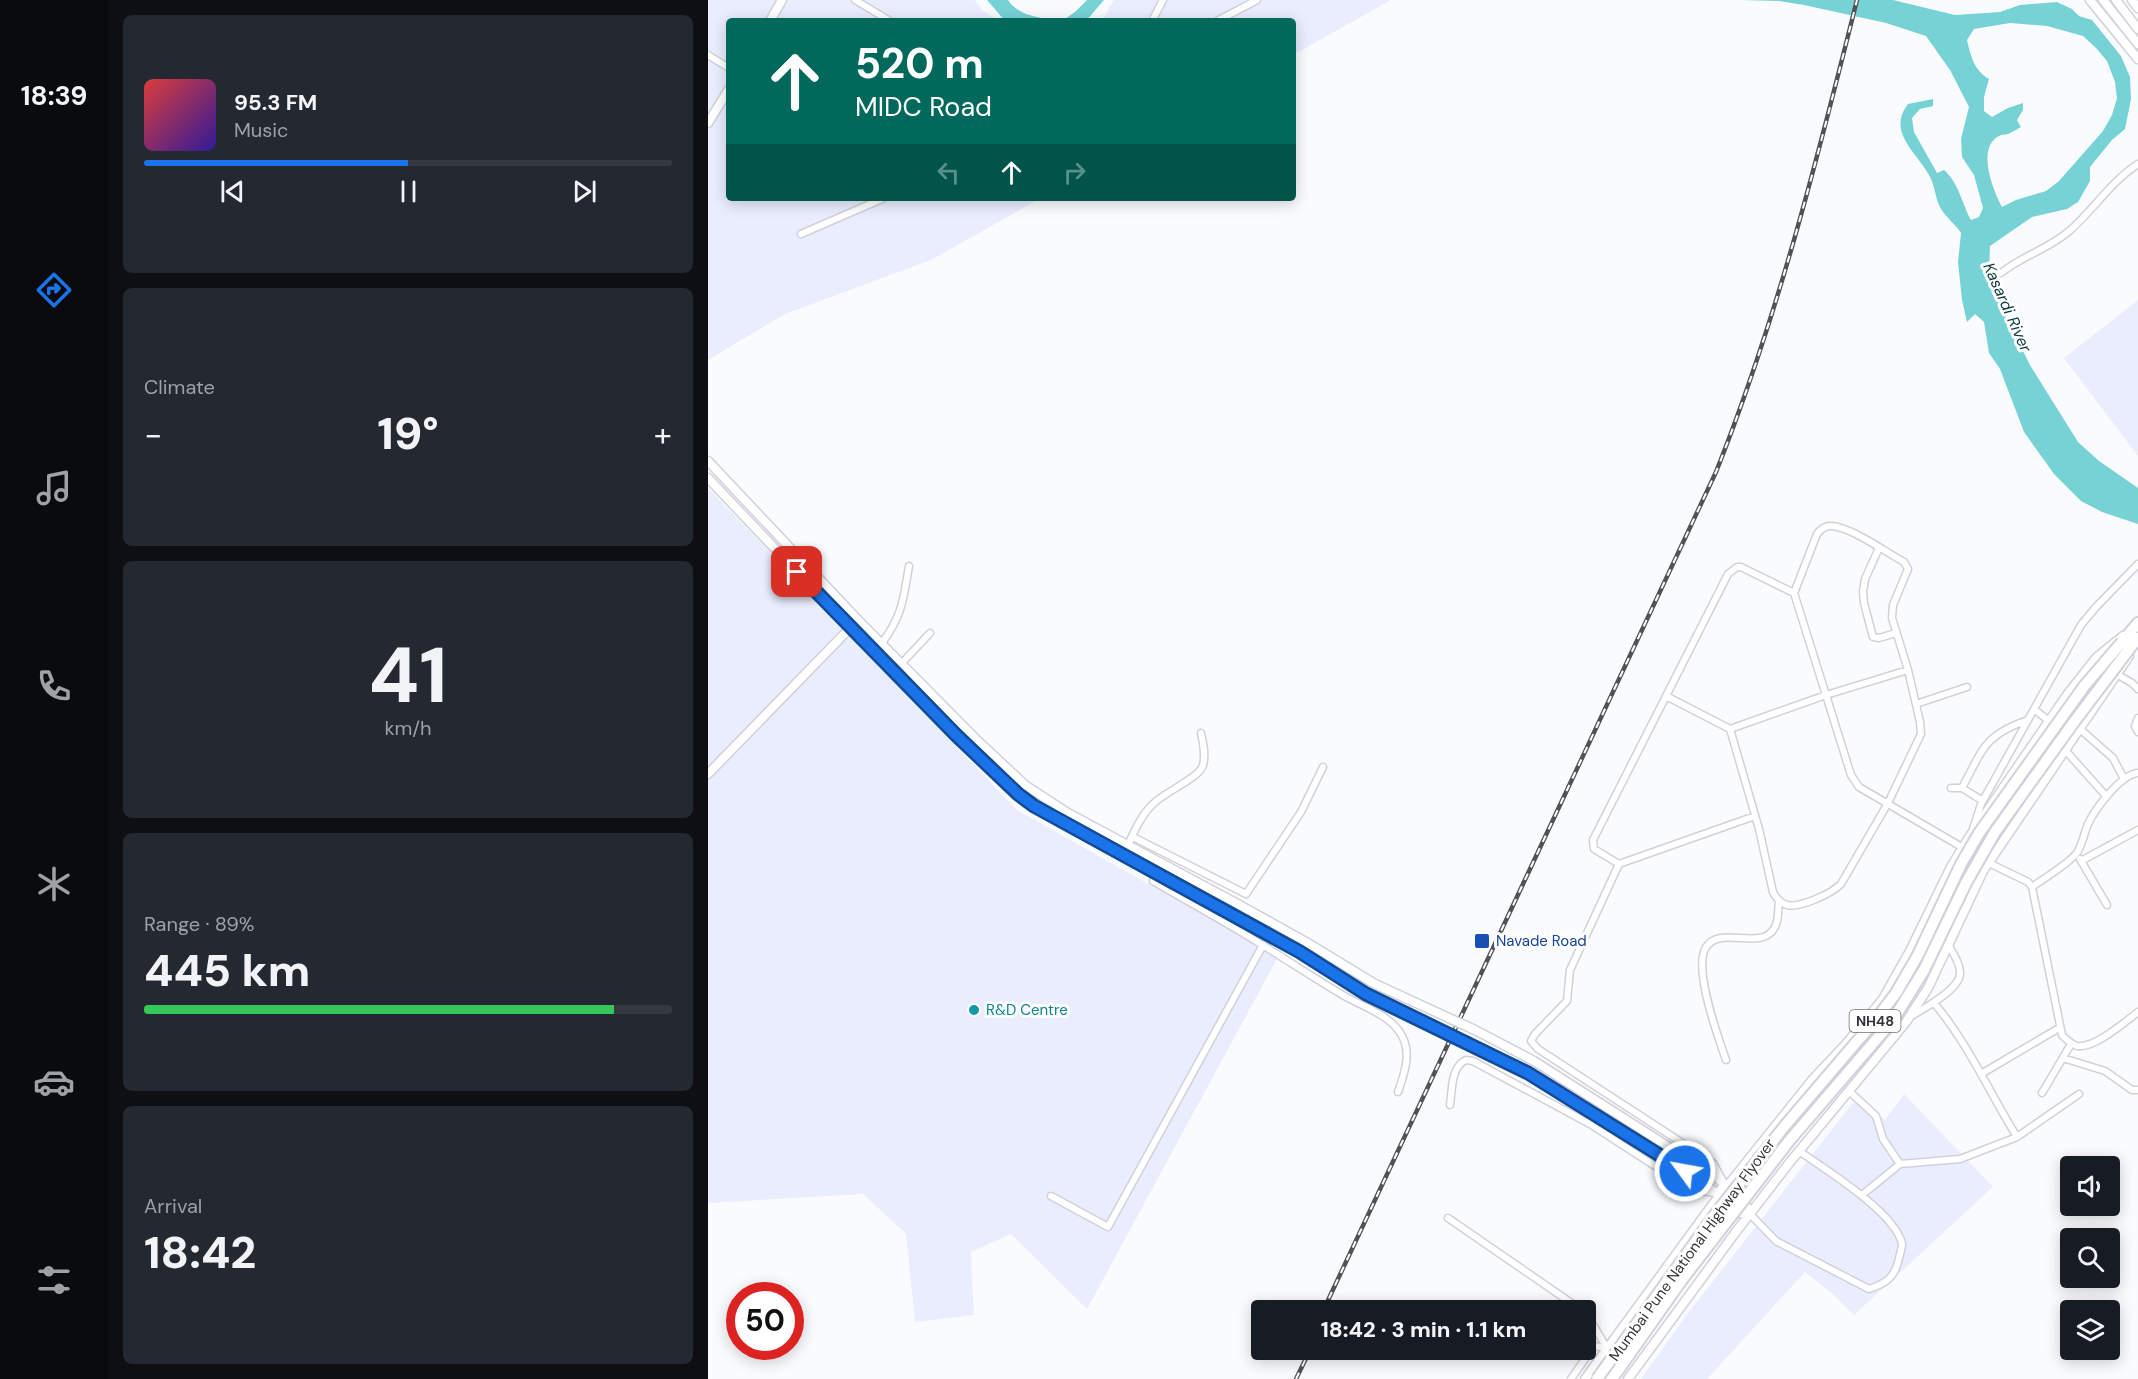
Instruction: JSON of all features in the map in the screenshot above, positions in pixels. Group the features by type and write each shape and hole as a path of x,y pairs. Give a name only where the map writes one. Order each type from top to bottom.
{"highway":[{"name":"Mumbai Pune National Highway Flyover","path":"1612,1379 1681,1281 1789,1141 1893,1020 1924,970 1966,884 1995,832 2132,642 2138,624"},
{"name":"Mumbai Pune National Highway Flyover","path":"1597,1379 1716,1213 1783,1128 1896,993 1918,955 1961,864 1979,833 2085,685 2132,642"}],"main road":[{"path":"772,18 782,0"},
{"path":"2090,0 2138,59"},
{"path":"2103,0 2138,44"},
{"path":"2116,0 2138,28"},
{"path":"2132,0 2138,8"},
{"path":"708,123 726,94"},
{"path":"708,460 858,620 1025,785 1058,807 1306,942 1375,984 1475,1030 1534,1061 1711,1174 1746,1205 1750,1214"},
{"path":"708,477 850,628 1018,794 1050,815 1123,856 1300,952 1366,994 1528,1073 1705,1184 1740,1213 1750,1214"},
{"path":"708,774 858,620"},
{"path":"1585,1379 1718,1194 1882,999 1910,951 1951,867 1971,834 2049,721 2097,657 2138,624"},
{"path":"1628,1379 1699,1279 1799,1151 1910,1016 1928,988 1983,871 2118,675 2132,642"},
{"path":"1226,911 1231,901"}],"street":[{"path":"855,0 885,18"},
{"path":"1153,18 1162,0"},
{"path":"1223,18 1257,0"},
{"path":"708,55 726,66"},
{"path":"2001,273 2025,257 2054,243 2070,231 2113,185 2138,164"},
{"path":"801,234 877,201"},
{"path":"1666,696 1730,729 1755,816 1773,892 1779,900 1791,905 1824,897 1841,884 1888,803 1921,734 1922,728 1908,670 1891,612 1908,569 1904,562 1848,531 1835,527 1825,528 1817,534 1794,593 1855,783 1864,790 1888,803 1963,846 1989,863 2023,878 2032,887 2059,1028 2071,1044 2084,1046 2116,1029 2138,1012"},
{"path":"1879,548 1865,579 1864,603 1873,637 1879,638 1896,633"},
{"path":"1971,834 1983,801 2081,625 2138,564"},
{"path":"882,643 896,624 902,610 909,566"},
{"path":"1619,864 1594,849 1593,840 1728,574 1732,569 1741,567 1794,593"},
{"path":"902,663 930,633"},
{"path":"1730,729 1826,694 1908,670"},
{"path":"2118,675 2132,682 2138,689"},
{"path":"1916,704 1967,687"},
{"path":"2034,709 2049,721"},
{"path":"2138,718 2135,726 2138,732"},
{"path":"1962,788 1987,742 2007,727 2028,720"},
{"path":"2080,729 2113,758 2124,779"},
{"path":"1123,856 1147,809 1162,795 1200,772 1204,764 1202,733"},
{"path":"2066,751 2106,796"},
{"path":"2032,887 2077,853 2088,822 2106,796 2124,779 2135,773 2138,766"},
{"path":"1133,837 1246,894 1300,812 1323,767"},
{"path":"1951,788 1962,788 1983,801"},
{"path":"1726,1185 1713,1163 1538,1049 1531,1041 1567,1001 1570,970 1619,864 1755,816"},
{"path":"2081,861 2138,830"},
{"path":"2077,853 2107,905"},
{"path":"1156,874 1153,881 1263,945 1340,994 1387,1020 1398,1029 1407,1053 1406,1068 1398,1092"},
{"path":"1726,1060 1710,1016 1702,960 1704,950 1709,944 1728,937 1751,939 1770,934 1778,921 1779,900"},
{"path":"1051,1196 1108,1227 1263,945"},
{"path":"1910,1016 1934,1003 1956,984 1961,974 1948,946"},
{"path":"1934,1003 1951,1023 2017,1137"},
{"path":"1981,1074 2059,1028"},
{"path":"2042,1093 2071,1044"},
{"path":"2063,1058 2104,1071 2132,1090 2138,1090"},
{"path":"1450,1105 1458,1065 1466,1060 1473,1061 1590,1125 1692,1190 1718,1194"},
{"path":"1848,1091 1876,1116 1883,1139 1900,1164"},
{"path":"1862,1195 1900,1164 1960,1159 2017,1137 2079,1094"},
{"path":"1750,1214 1776,1241 1869,1289 1883,1284 1897,1271 1902,1245 1888,1218 1862,1195 1799,1151"},
{"path":"1448,1218 1567,1300"},
{"path":"1596,1331 1607,1348"},
{"path":"1571,1379 1594,1346 1607,1348"}],"shaded area":[{"path":"708,0 975,0 982,10 995,18 726,18 726,201 1036,201 931,260 785,314 708,360"},
{"path":"1114,0 1391,0 1296,53 1296,18 1104,18"},
{"path":"2138,300 2138,456 2064,358"},
{"path":"708,488 1017,810 1278,957 1087,1309 1011,1234 971,1252 974,1315 915,1322 906,1234 863,1194 708,1203"},
{"path":"1904,1094 1993,1187 1854,1315 1834,1295 1805,1272 1707,1379 1641,1379 1688,1313 1856,1099 1885,1120"}],"water":[{"path":"987,0 1008,0 1018,10 1039,18 1002,18"},
{"path":"1087,0 1104,0 1089,18 1066,18"},
{"path":"1741,0 1893,0 1955,15 2000,12 2020,5 2057,2 2072,9 2079,16 2092,20 2121,56 2130,77 2131,99 2125,129 2112,140 2090,167 2090,181 2078,202 2067,209 2032,217 1990,246 1989,272 1999,303 2030,365 2078,442 2099,461 2138,488 2138,524 2102,512 2081,501 2054,474 2024,432 2000,369 1989,353 1984,322 1975,314 1967,322 1958,262 1961,233 1940,208 1930,177 1906,142 1900,124 1902,114 1908,104 1933,99 1933,106 1920,109 1912,118 1914,132 1937,173 1944,170 1953,181 1971,220 1979,217 1983,208 1974,175 1962,157 1961,139 1969,107 1950,70 1926,36 1886,23 1779,1","holes":["2010,23 2047,26 2083,36 2096,48 2107,61 2115,82 2117,98 2112,115 2103,131 2059,181 2046,191 2002,207 1988,170 1988,150 1999,136 2021,127 2017,120 2023,110 2023,103 1992,117 1984,111 1984,97 1989,79 1977,67 1967,40 1974,29"]}],"railway":[{"path":"1328,1300 1716,472 1777,298 1811,179 1857,0"},
{"path":"1296,1379 1305,1360"}],"place":[{"name":"Navade Road","path":"1482,941"},
{"name":"R&D Centre","path":"974,1010"}],"route":[{"path":"797,572 956,735 1018,794 1034,806 1300,952 1366,994 1528,1073 1685,1171"}],"water label":[{"name":"Kasardi River","path":"2008,307"}]}
